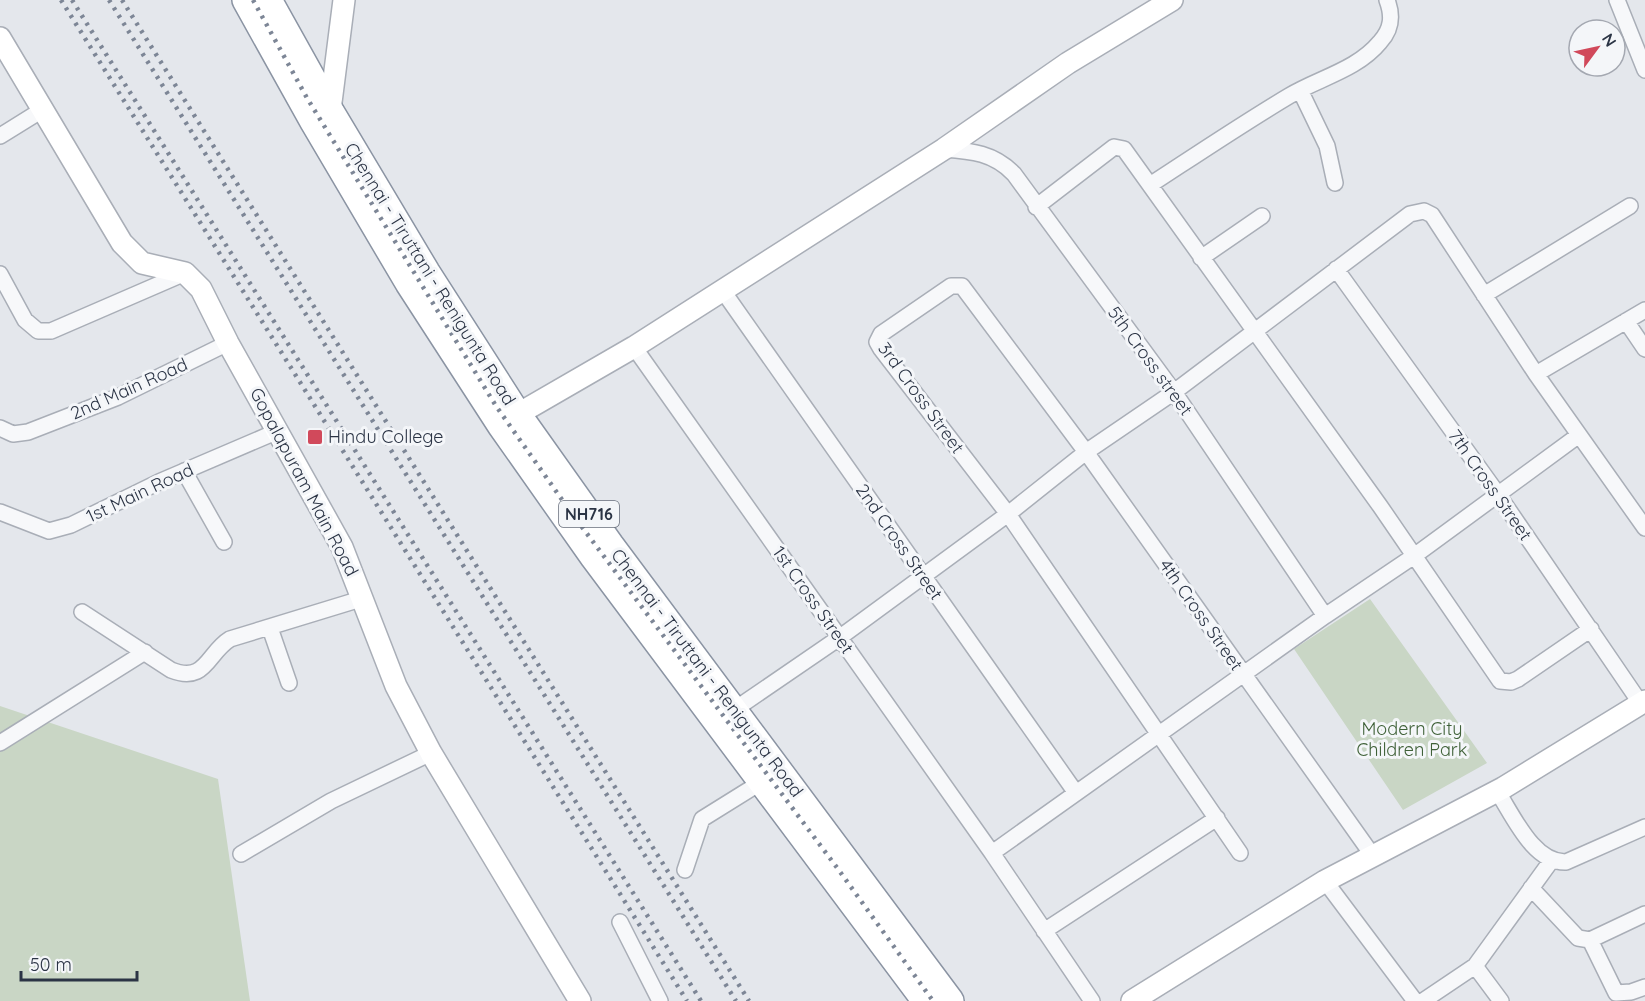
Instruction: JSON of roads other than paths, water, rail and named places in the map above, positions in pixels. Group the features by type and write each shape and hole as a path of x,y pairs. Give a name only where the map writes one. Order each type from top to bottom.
{"highway":[{"name":"Chennai - Tiruttani - Renigunta Road","path":"246,0 326,124"},
{"name":"Chennai - Tiruttani - Renigunta Road","path":"268,0 326,124 409,283 509,419 594,556 726,715 950,1001"},
{"name":"Chennai - Tiruttani - Renigunta Road","path":"726,715 763,781 926,1001"}],"street":[{"path":"326,124 344,0"},
{"path":"509,419 634,347 723,291 944,148 1068,63 1172,0"},
{"path":"1150,185 1300,90 1335,74 1380,43 1389,28 1392,16 1387,0"},
{"path":"1617,0 1645,70"},
{"path":"0,38 122,243 142,263 185,273"},
{"path":"1300,90 1327,146 1335,183"},
{"path":"0,136 42,110"},
{"path":"1036,207 1117,147 1124,149 1414,556 1500,681 1512,682 1518,679 1591,629"},
{"name":"5th Cross street","path":"944,148 978,152 1003,162 1014,174 1174,392 1325,616"},
{"path":"1484,295 1630,206"},
{"path":"726,715 839,638 924,576 1008,514 1086,452 1174,392 1416,210 1432,215 1536,374 1645,528"},
{"path":"1201,258 1262,216"},
{"name":"7th Cross Street","path":"1336,269 1643,702"},
{"path":"0,274 25,320 38,331 51,331 185,273"},
{"name":"Gopalapuram Main Road","path":"185,273 201,289 228,343 342,546 364,598 396,686 431,753 580,1001"},
{"name":"3rd Cross Street","path":"1008,514 877,342 881,334 951,286 958,284 1029,375"},
{"name":"2nd Cross Street","path":"723,291 1077,793"},
{"path":"1536,374 1645,310"},
{"path":"1626,321 1645,349"},
{"name":"2nd Main Road","path":"0,428 13,434 28,432 118,397 228,343"},
{"name":"1st Cross Street","path":"634,347 992,853 1092,1001"},
{"name":"4th Cross Street","path":"1029,375 1373,856"},
{"name":"1st Main Road","path":"0,512 38,529 57,529 71,525 184,471 278,431"},
{"path":"992,853 1325,616 1414,556 1579,435"},
{"path":"184,471 224,542"},
{"path":"1008,514 1240,853"},
{"path":"82,612 171,670 181,674 196,672 207,666 222,644 230,639 364,598"},
{"path":"270,628 289,683"},
{"path":"0,743 145,652"},
{"path":"1132,1001 1325,881 1497,791 1643,702"},
{"path":"242,854 331,801 431,753"},
{"path":"685,870 702,819 763,781"},
{"path":"1497,791 1533,845 1551,861 1566,862 1645,827"},
{"path":"1044,931 1217,818"},
{"path":"1423,1001 1475,966 1551,861"},
{"path":"1325,881 1415,1001"},
{"path":"1531,888 1578,938 1590,940 1645,914"},
{"path":"620,922 660,1001"},
{"path":"1590,940 1616,993 1631,992 1645,987"},
{"path":"1475,966 1501,1001"}],"railway":[{"path":"61,0 687,1001"},
{"path":"72,0 701,1001"},
{"path":"109,0 736,1001"},
{"path":"122,0 749,1001"},
{"path":"253,0 307,98 496,406 570,511 838,869 933,1001"}],"place":[{"name":"Hindu College","path":"315,437"}],"park label":[{"name":"Modern City Children Park","path":"1412,739"}]}
